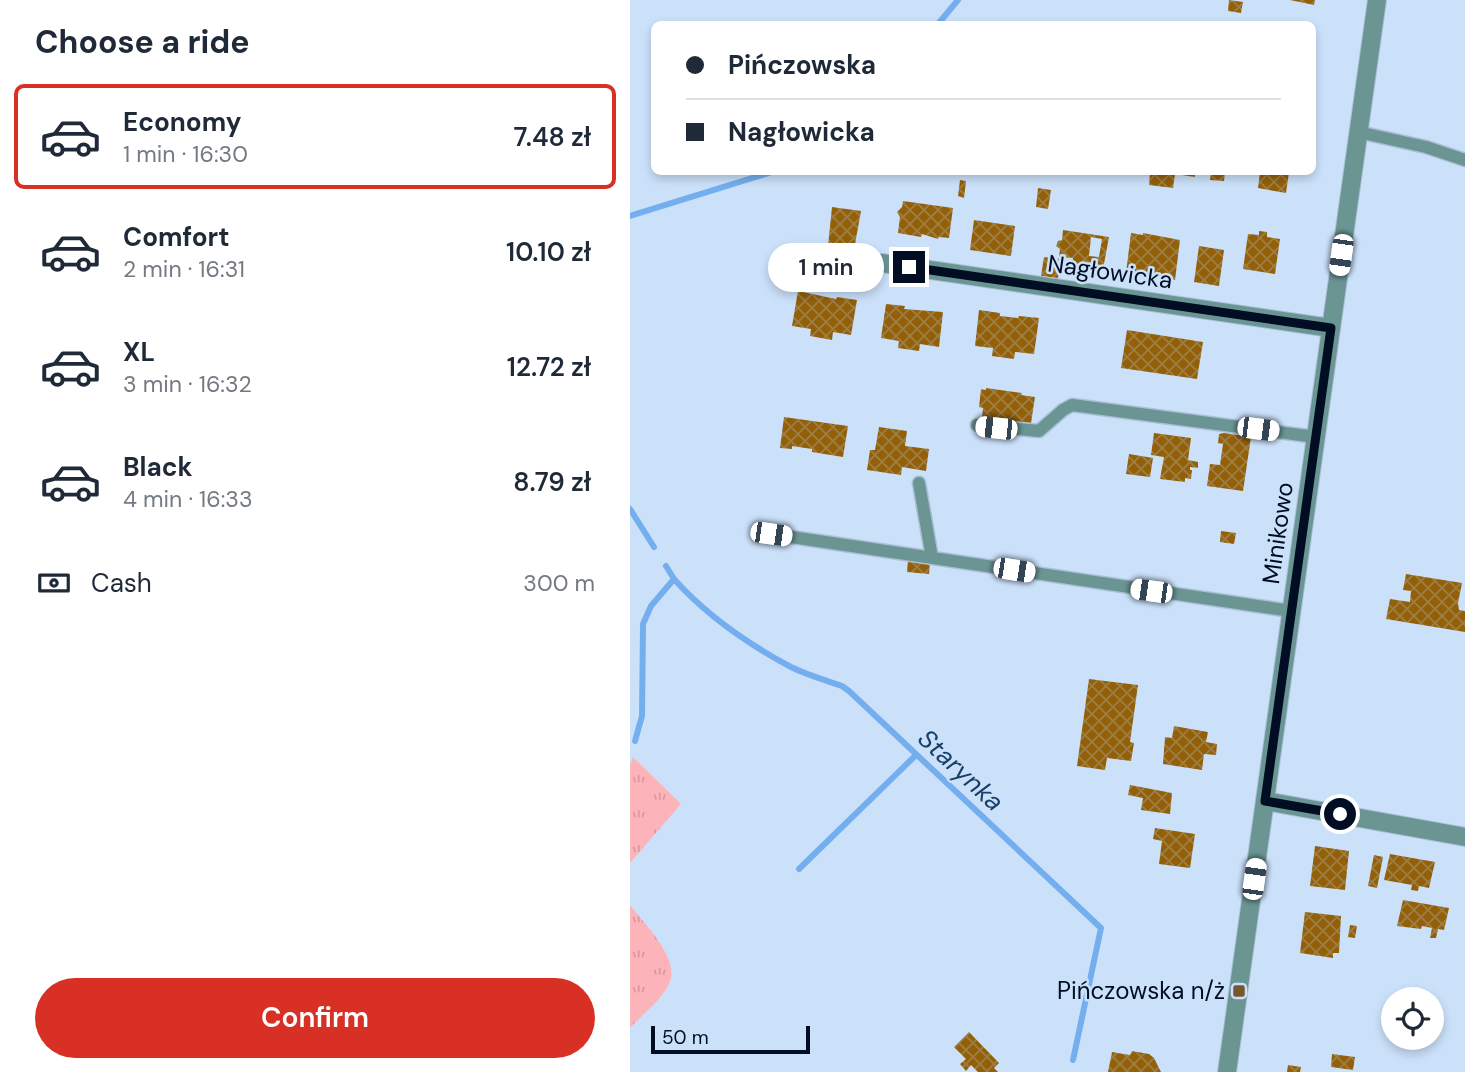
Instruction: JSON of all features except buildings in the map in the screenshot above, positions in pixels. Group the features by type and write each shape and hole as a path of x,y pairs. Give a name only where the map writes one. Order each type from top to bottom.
{"street":[{"name":"Minikowo","path":"1227,1072 1377,0"},
{"name":"Nagłowicka","path":"882,263 1331,328"},
{"path":"1265,801 1465,836"}],"lane":[{"path":"1358,132 1426,147 1465,160"},
{"path":"977,425 1039,431 1072,405 1316,437"},
{"path":"919,483 932,558"},
{"path":"771,534 1292,611"}],"green space":[{"path":"633,757 681,804 630,863 630,765"},
{"path":"630,905 667,955 671,976 660,997 630,1028"}],"waterway":[{"name":"Starynka","path":"940,21 958,0"},
{"name":"Starynka","path":"630,216 762,175"},
{"name":"Starynka","path":"630,509 654,547"},
{"name":"Starynka","path":"635,741 642,716 643,624 651,606 674,579 666,566"},
{"name":"Starynka","path":"674,579 714,617 759,649 797,670 849,691 1101,928 1073,1060"},
{"path":"799,869 916,755"}],"place":[{"name":"Pińczowska n/ż","path":"1239,991"}],"route":[{"path":"909,267 1331,328 1265,801 1340,814"}]}
